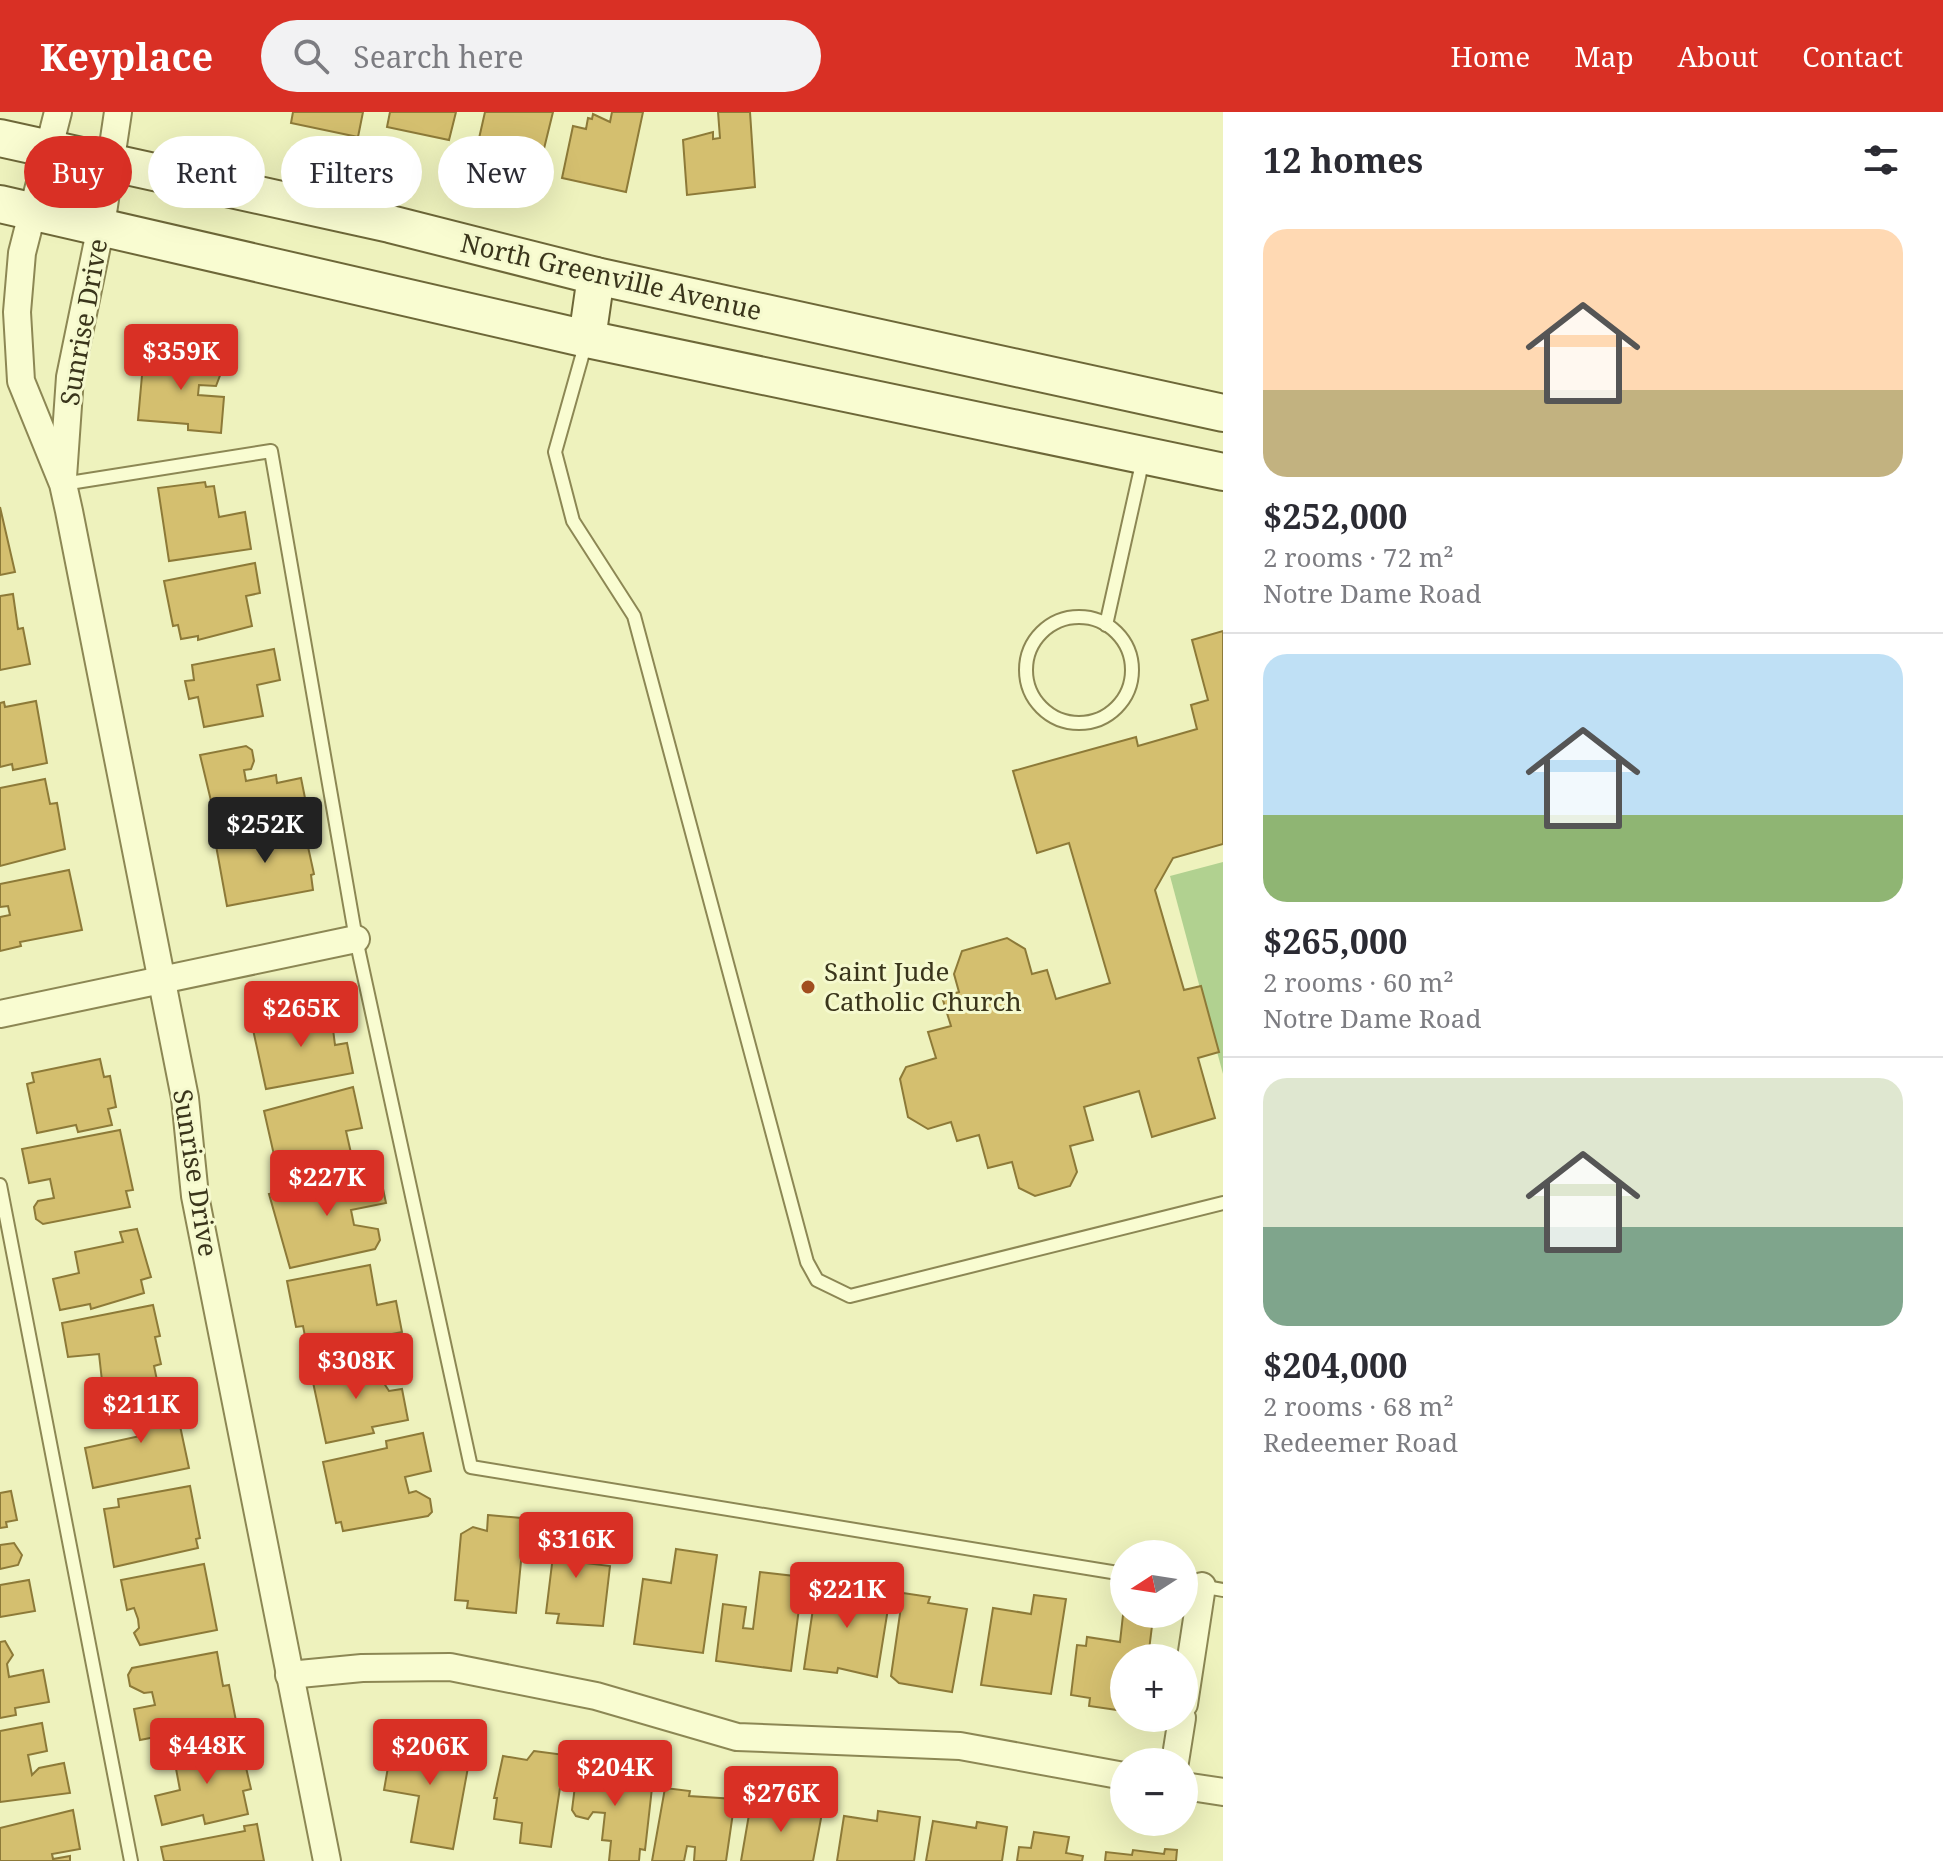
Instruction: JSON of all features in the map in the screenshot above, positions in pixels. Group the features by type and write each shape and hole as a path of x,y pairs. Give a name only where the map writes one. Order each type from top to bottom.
{"main road":[{"name":"North Greenville Avenue","path":"0,138 24,143"},
{"name":"North Greenville Avenue","path":"132,166 596,276 1223,413"},
{"path":"17,207 587,339 1223,472"},
{"path":"587,339 596,276"}],"street":[{"name":"Sunrise Drive","path":"52,136 58,112"},
{"name":"Sunrise Drive","path":"115,136 118,112"},
{"name":"Sunrise Drive","path":"17,207 21,381 63,484 185,1098 195,1196 327,1861"},
{"name":"Sunrise Drive","path":"63,484 70,377 104,208"},
{"path":"0,1014 356,939"},
{"path":"1194,1644 1203,1586"},
{"path":"289,1675 362,1668 450,1667 596,1696 737,1737 960,1746 1110,1773"},
{"path":"1198,1788 1223,1792"}],"lane":[{"path":"587,339 555,452 573,521 634,616 807,1262 817,1280 850,1296 1223,1203"},
{"path":"63,484 271,451 356,939 471,1467 1110,1572"},
{"path":"1106,625 1143,456"},
{"path":"1079,617 1106,625 1117,632 1128,650 1132,670 1128,690 1117,708 1099,719 1079,723 1058,719 1041,708 1030,690 1026,670 1030,649 1041,632 1059,620 1079,617"},
{"path":"0,1185 131,1861"}],"green space":[{"path":"1223,862 1223,1074 1170,876"}],"building":[{"path":"293,112 363,112 358,136 291,123"},
{"path":"390,112 456,112 450,136 438,138 387,127"},
{"path":"485,112 553,112 547,136 480,136"},
{"path":"612,112 643,112 626,192 562,178 573,126 586,129 588,118 592,119 593,114 610,122"},
{"path":"718,112 750,112 755,187 687,195 683,140 713,132 713,139 720,138"},
{"path":"144,353 219,359 224,365 216,386 199,385 198,395 224,397 221,433 188,430 188,424 138,420"},
{"path":"205,482 206,487 214,486 219,517 245,512 251,549 169,561 158,488"},
{"path":"0,507 15,572 0,575"},
{"path":"255,563 260,593 246,596 252,626 198,640 198,636 181,639 178,625 173,626 164,581"},
{"path":"13,594 18,629 23,628 30,664 0,670 0,596"},
{"path":"1223,631 1223,844 1173,858 1155,890 1184,990 1201,986 1219,1052 1198,1058 1215,1118 1152,1137 1139,1091 1084,1107 1093,1140 1070,1146 1077,1172 1070,1186 1035,1196 1019,1188 1012,1162 988,1168 979,1135 957,1141 951,1122 928,1129 908,1117 900,1079 906,1067 936,1058 928,1032 951,1026 942,997 959,992 954,974 962,951 1007,938 1025,949 1032,974 1047,970 1056,999 1110,983 1069,843 1037,853 1013,771 1136,737 1138,746 1197,729 1191,705 1208,700 1192,640"},
{"path":"274,649 280,680 257,685 263,716 204,727 198,697 189,699 185,681 194,680 192,665"},
{"path":"36,701 47,763 13,770 12,764 0,767 0,703 4,702 5,707"},
{"path":"246,746 252,750 254,761 251,769 244,770 246,781 276,775 277,783 301,778 307,808 218,830 200,755"},
{"path":"45,779 50,804 57,803 65,849 0,866 0,788"},
{"path":"303,824 314,874 311,875 313,890 227,906 215,840"},
{"path":"69,870 82,930 20,942 21,946 0,951 0,917 10,915 8,906 0,907 0,884"},
{"path":"335,1007 339,1028 333,1029 335,1045 347,1043 353,1073 266,1089 252,1025"},
{"path":"100,1059 104,1077 110,1076 116,1107 108,1109 112,1125 78,1132 76,1125 37,1133 27,1084 34,1082 32,1073"},
{"path":"353,1087 362,1128 346,1131 351,1153 300,1167 299,1163 283,1166 280,1153 274,1155 264,1111"},
{"path":"120,1130 133,1190 126,1191 130,1207 43,1224 36,1219 34,1207 38,1201 54,1198 50,1179 29,1183 22,1149"},
{"path":"379,1170 386,1203 351,1210 354,1225 378,1229 380,1240 375,1249 290,1268 269,1194"},
{"path":"137,1229 151,1277 141,1280 144,1293 91,1309 90,1304 60,1310 53,1279 79,1273 75,1252 123,1242 120,1232"},
{"path":"370,1265 377,1305 396,1301 402,1332 308,1351 303,1326 296,1327 287,1281"},
{"path":"153,1305 160,1336 155,1337 161,1364 154,1366 158,1385 109,1395 103,1390 99,1354 68,1357 62,1323"},
{"path":"376,1360 380,1377 389,1391 402,1389 408,1420 372,1427 374,1433 326,1443 311,1373"},
{"path":"173,1393 189,1468 93,1488 85,1448 140,1436 138,1424 128,1426 123,1422 120,1409 124,1403"},
{"path":"423,1433 431,1471 405,1477 409,1493 416,1491 430,1499 432,1512 428,1516 343,1531 341,1522 336,1523 323,1462 387,1448 386,1441"},
{"path":"190,1486 200,1538 196,1539 198,1548 114,1567 104,1509 119,1507 118,1499"},
{"path":"11,1491 17,1520 6,1522 7,1527 0,1528 0,1493"},
{"path":"488,1515 532,1519 529,1552 522,1551 516,1613 467,1608 468,1601 455,1600 461,1534 473,1527 487,1531"},
{"path":"557,1523 590,1527 585,1563 610,1566 603,1626 557,1623 559,1614 546,1613"},
{"path":"14,1543 22,1555 18,1565 0,1569 0,1545"},
{"path":"676,1549 717,1555 703,1653 634,1644 643,1579 671,1583"},
{"path":"204,1564 217,1630 140,1645 134,1633 139,1628 138,1619 134,1608 127,1610 121,1580"},
{"path":"760,1572 803,1577 791,1671 716,1661 723,1604 746,1607 743,1628 753,1629"},
{"path":"29,1580 35,1611 0,1617 0,1585"},
{"path":"817,1582 890,1596 877,1677 838,1668 837,1673 804,1669"},
{"path":"903,1593 930,1597 928,1603 967,1609 952,1692 899,1683 891,1676"},
{"path":"1034,1595 1066,1599 1051,1694 981,1685 993,1608 1031,1614"},
{"path":"1122,1628 1152,1628 1150,1644 1110,1644 1110,1709 1089,1706 1090,1698 1071,1695 1077,1645 1086,1646 1087,1637 1120,1642"},
{"path":"5,1641 13,1655 7,1664 9,1677 43,1670 49,1702 15,1708 16,1715 0,1718 0,1642"},
{"path":"217,1652 223,1686 229,1685 236,1721 140,1740 134,1709 155,1705 152,1692 144,1693 130,1686 128,1675 132,1668"},
{"path":"42,1723 47,1751 28,1755 32,1775 39,1768 64,1763 70,1793 0,1802 0,1731"},
{"path":"394,1733 412,1737 412,1741 471,1751 453,1849 411,1842 419,1796 384,1790"},
{"path":"228,1740 233,1761 244,1759 251,1789 243,1791 248,1814 205,1824 203,1815 162,1825 155,1796 180,1790 174,1758 182,1757 181,1750"},
{"path":"534,1751 565,1755 551,1847 520,1843 522,1823 494,1819 497,1798 494,1798 503,1756 527,1760"},
{"path":"578,1762 599,1765 598,1772 653,1779 645,1850 640,1849 639,1861 609,1861 611,1841 602,1840 605,1813 593,1812 588,1819 576,1816 572,1810"},
{"path":"665,1788 690,1791 689,1796 735,1799 726,1861 694,1861 695,1847 687,1846 684,1861 652,1861"},
{"path":"751,1803 822,1813 813,1861 741,1861"},
{"path":"73,1810 80,1849 52,1854 53,1859 70,1856 70,1861 0,1861 0,1828"},
{"path":"878,1811 920,1817 914,1861 837,1861 844,1816 877,1821"},
{"path":"933,1821 976,1828 977,1822 1007,1827 1002,1861 926,1861"},
{"path":"257,1824 264,1861 164,1861 161,1847 245,1831 244,1826"},
{"path":"1034,1832 1069,1837 1066,1853 1083,1856 1082,1861 1017,1861 1019,1847 1031,1848"},
{"path":"1165,1849 1177,1850 1176,1861 1105,1861 1106,1852 1132,1855 1133,1850 1164,1854"}],"place":[{"name":"Saint Jude Catholic Church","path":"808,987"}]}
